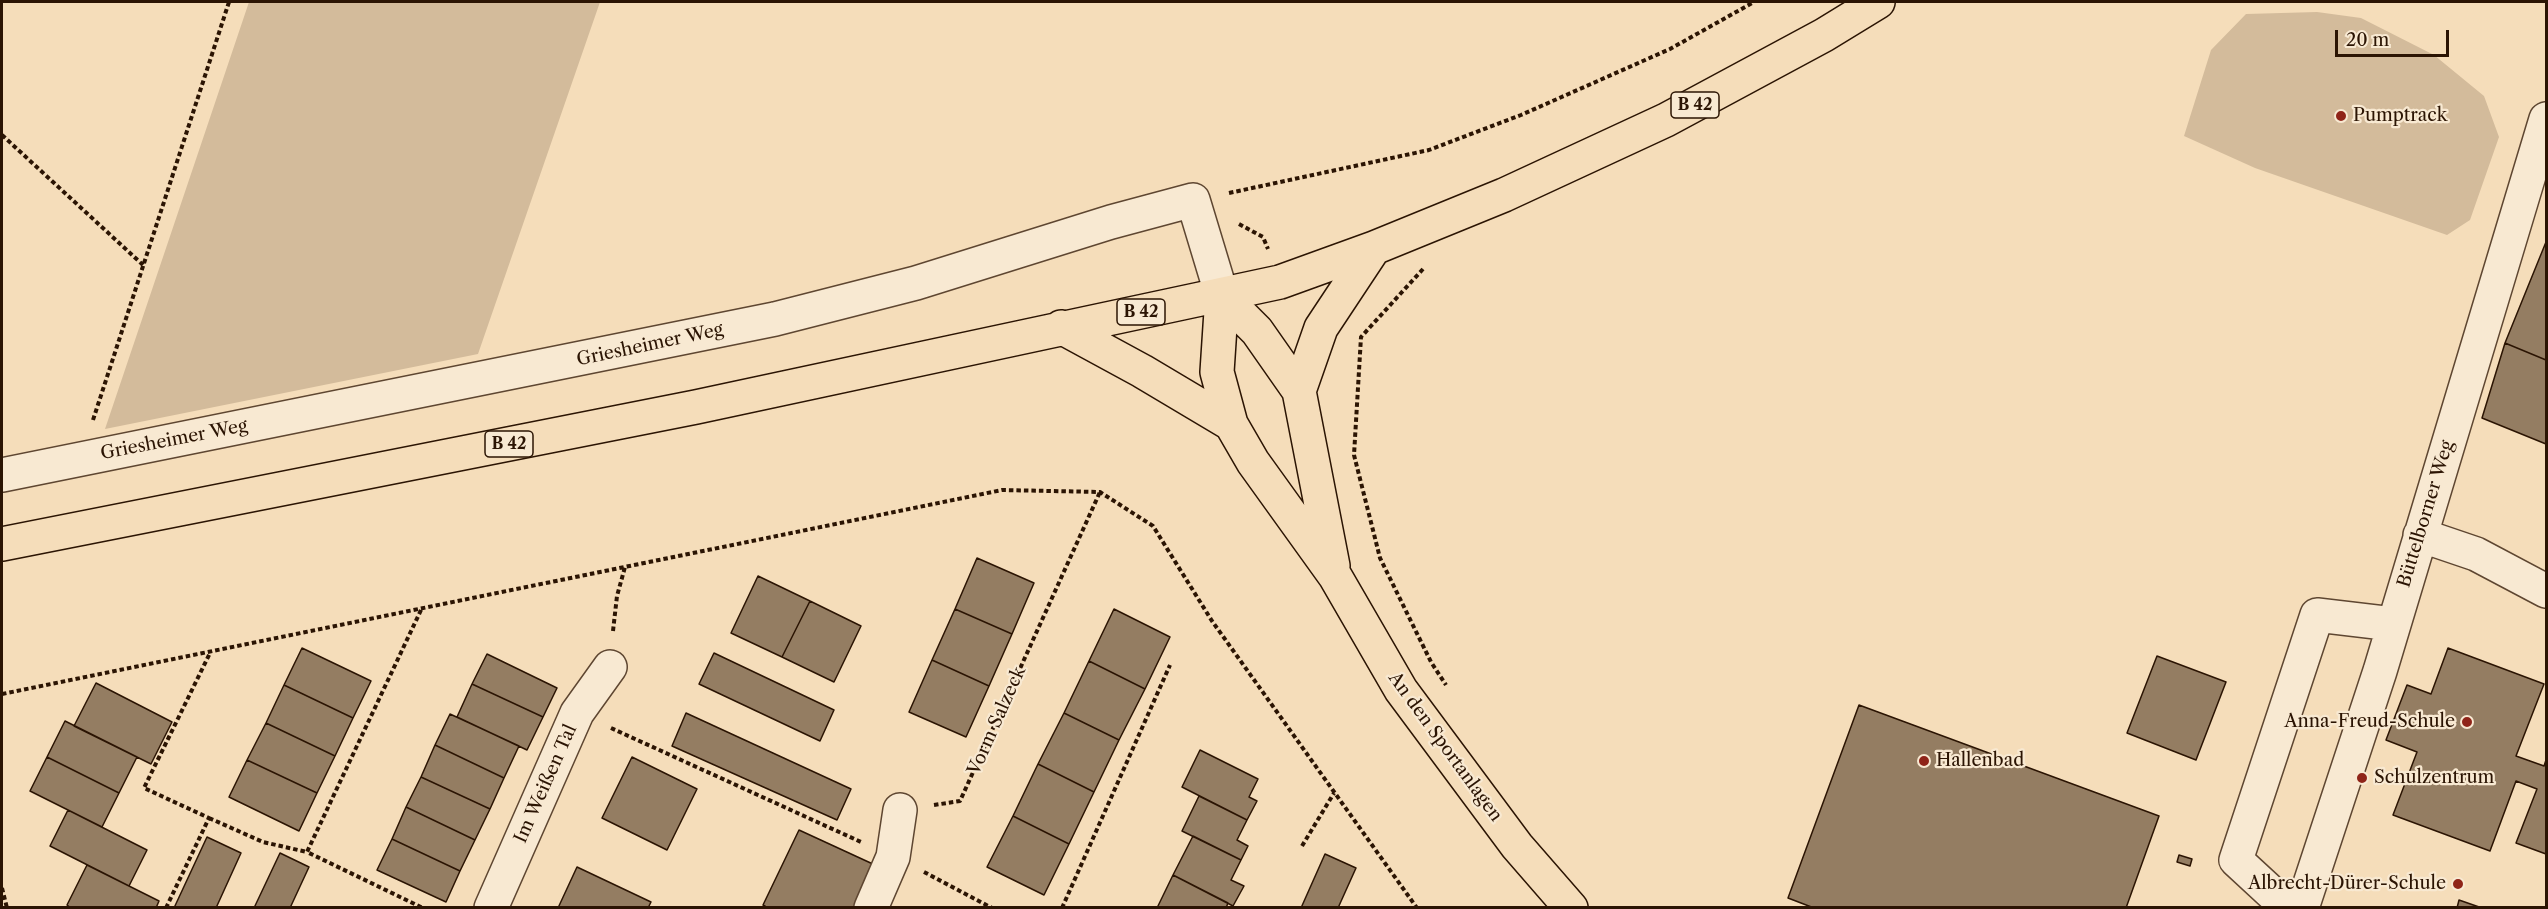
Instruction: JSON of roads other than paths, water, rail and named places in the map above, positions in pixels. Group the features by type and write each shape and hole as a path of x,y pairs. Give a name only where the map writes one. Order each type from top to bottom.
{"main road":[{"name":"B 42","path":"2,544 696,407 1061,327 1222,296 1280,282 1374,248 1504,195 1666,120 1824,36 1878,2"},
{"path":"1299,392 1321,328 1374,248"},
{"path":"1222,296 1257,331 1299,392 1335,576"},
{"path":"1222,296 1217,372 1231,424 1253,462 1335,576"},
{"path":"1061,327 1142,371 1231,424"},
{"name":"An den Sportanlagen","path":"1335,576 1401,690 1517,846 1571,908"}],"street":[{"name":"Büttelborner Weg","path":"2302,908 2380,671 2420,535 2544,139"},
{"name":"Griesheimer Weg","path":"2,475 81,457 486,380 775,319 916,283 1111,222 1193,201 1222,296"},
{"path":"2420,535 2476,554 2547,591"},
{"path":"2288,908 2236,860 2317,615 2393,624"},
{"name":"Im Weißen Tal","path":"491,908 577,713 610,667"},
{"path":"871,908 893,857 900,810"}],"place":[{"name":"Pumptrack","path":"2341,116"},
{"name":"Anna-Freud-Schule","path":"2467,722"},
{"name":"Hallenbad","path":"1924,761"},
{"name":"Schulzentrum","path":"2362,778"},
{"name":"Albrecht-Dürer-Schule","path":"2458,884"}]}
